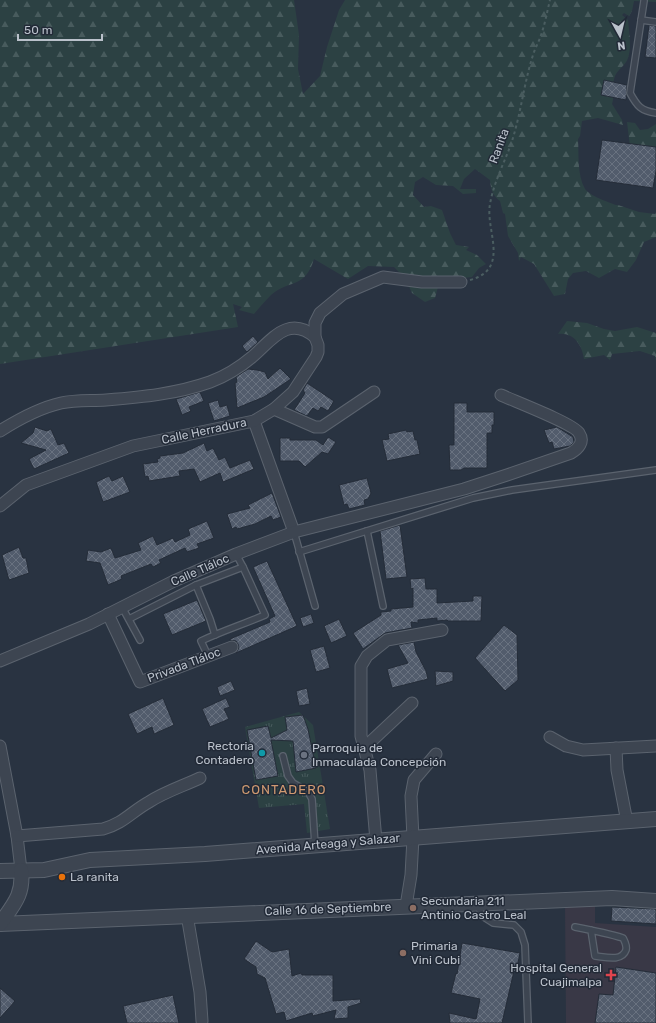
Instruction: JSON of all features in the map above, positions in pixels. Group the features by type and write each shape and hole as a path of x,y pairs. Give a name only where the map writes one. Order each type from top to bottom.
{"street":[{"name":"Calle Herradura","path":"0,506 26,485 133,446 254,421 274,409 293,392 318,352 318,345 314,337 315,322 320,313 343,294 383,277 422,282 461,282"},
{"path":"0,431 21,418 41,409 62,403 142,397 175,392 207,383 234,372 253,357 271,338 279,332 298,328 306,330 314,337"},
{"path":"274,409 315,427 322,427 374,392"},
{"name":"Calle Tláloc","path":"0,666 0,661 89,624 174,581 236,554 294,532 377,512 500,478 571,453 578,449 581,444 580,434 576,429 552,417 501,396"},
{"path":"254,421 294,532"},
{"name":"Privada Tláloc","path":"108,614 140,682 232,647"},
{"path":"376,841 370,770 361,736 361,666 367,656 387,640 442,630"},
{"path":"364,748 412,703"},
{"path":"550,737 566,746 583,750 656,746"},
{"path":"0,746 17,836 22,882 20,891 0,924"},
{"path":"616,748 617,770 627,822"},
{"path":"406,906 411,876 413,838 412,796 414,780 436,754"},
{"path":"17,836 103,829 115,826 127,819 149,801 200,778"},
{"name":"Avenida Arteaga y Salazar","path":"0,871 44,870 90,860 316,846 656,819"},
{"name":"Calle 16 de Septiembre","path":"0,924 612,898 656,901"},
{"path":"186,915 200,992 202,1022"}],"lane":[{"path":"644,1 630,93 636,105 649,112 656,113"},
{"path":"641,20 656,22"},
{"path":"300,552 473,498 512,490 656,470"},
{"path":"367,531 383,606"},
{"path":"294,532 315,606"},
{"path":"208,656 201,642 265,615 236,554"},
{"path":"129,619 196,585 243,567"},
{"path":"196,585 215,635"},
{"path":"122,607 140,640"},
{"path":"283,756 288,776 293,783 308,792 312,799 316,846"},
{"path":"477,903 482,916 493,923 514,925 521,932 526,945 528,1023"},
{"path":"574,927 591,930 623,938 626,942 625,952 621,956 615,958 595,956 591,930"}],"path":[{"name":"Ranita","path":"461,282 475,279 488,270 491,263 494,253 494,246 489,213 494,186 512,141 533,55 541,37 550,0"}],"shaded area":[{"name":"Hospital General Cuajimalpa","path":"595,906 595,923 656,927 656,1023 566,1023 565,907"}],"green space":[{"path":"0,0 294,0 299,35 298,69 303,94 320,76 327,47 339,10 345,0 656,0 656,2 634,1 632,11 629,16 624,13 622,15 628,20 630,49 627,60 615,76 613,83 612,104 622,120 623,125 598,118 582,121 580,136 578,139 581,178 587,192 616,205 639,212 655,214 656,212 656,237 644,242 636,260 627,272 615,269 599,278 586,271 573,273 568,279 565,294 554,296 534,264 521,257 519,261 518,253 508,236 505,214 503,213 500,201 492,192 490,180 475,169 464,179 460,189 476,189 476,193 463,194 453,186 436,185 423,177 415,182 413,195 424,207 431,206 442,210 456,245 469,247 466,250 477,255 486,264 479,268 472,277 463,278 438,287 435,298 425,302 412,293 405,278 394,267 368,266 348,279 314,259 306,275 271,295 254,314 239,310 242,307 233,304 238,327 0,364"},
{"path":"627,122 635,123 640,130 648,129 656,124 656,176 630,147"},
{"path":"567,321 587,323 615,331 637,327 656,333 656,361 655,356 640,351 612,354 610,360 604,355 584,359 581,348 576,340 568,335 558,334"},
{"path":"299,712 313,725 330,829 307,833 304,804 259,808 245,727"}],"building":[{"path":"649,25 656,26 656,58 645,57"},
{"path":"604,80 627,85 626,100 601,95"},
{"path":"602,140 656,147 656,171 653,188 596,180"},
{"path":"253,336 258,342 247,352 242,346"},
{"path":"280,368 291,379 264,397 237,408 236,377 248,369 265,372 268,379"},
{"path":"307,383 334,401 328,411 321,407 318,411 313,408 307,416 294,410 305,393 303,390"},
{"path":"200,392 204,401 189,407 191,411 182,415 176,399"},
{"path":"218,400 220,407 227,405 230,416 214,421 208,403"},
{"path":"454,403 467,403 467,412 494,412 494,425 492,425 492,433 487,433 487,468 464,468 461,470 450,470 449,445 454,445"},
{"path":"35,427 47,431 51,429 58,445 64,443 69,453 34,469 29,459 46,450 21,443 33,433"},
{"path":"557,427 573,437 574,442 570,446 554,449 552,442 549,443 544,430"},
{"path":"406,430 407,432 413,431 415,440 417,440 420,454 387,461 382,440 389,439 388,434"},
{"path":"328,437 336,442 328,454 322,452 305,467 299,461 280,461 280,438 290,438 290,440 316,440 323,445"},
{"path":"204,443 207,451 213,448 219,460 225,457 230,468 250,460 254,469 223,482 220,473 200,482 194,469 179,471 180,476 149,481 148,476 145,477 143,464 158,462 157,459 160,458 160,456 183,453"},
{"path":"109,476 112,481 123,476 130,492 103,502 96,482"},
{"path":"367,478 371,493 368,499 364,500 365,505 349,509 347,504 344,505 339,485"},
{"path":"272,493 281,517 273,520 271,516 255,524 232,529 227,514 250,508 248,505"},
{"path":"207,521 214,538 197,544 199,548 187,552 185,548 159,560 161,563 153,567 151,564 121,576 122,579 108,585 100,563 86,561 88,550 101,552 111,548 115,558 141,550 138,543 153,536 157,545 173,538 175,542 190,535 188,529"},
{"path":"400,525 407,577 386,579 380,531"},
{"path":"19,547 23,558 26,558 29,573 9,580 2,555"},
{"path":"267,561 297,626 236,653 239,648 238,644 236,641 230,639 270,622 269,619 275,616 253,567"},
{"path":"425,578 426,589 437,589 437,603 473,601 473,596 482,596 481,621 437,621 437,618 418,620 418,623 411,622 412,628 385,633 363,649 353,633 381,615 381,612 391,611 391,609 413,607 413,588 411,589 410,579"},
{"path":"197,600 206,621 172,635 163,614"},
{"path":"311,614 314,623 303,627 300,618"},
{"path":"339,619 347,636 331,643 324,626"},
{"path":"504,625 517,635 518,680 505,691 475,658"},
{"path":"414,642 416,652 426,671 428,679 392,688 387,669 408,663 398,645"},
{"path":"324,646 330,668 316,672 310,650"},
{"path":"435,671 453,672 453,681 436,686"},
{"path":"231,681 235,690 220,696 217,687"},
{"path":"307,688 310,704 299,706 296,691"},
{"path":"163,698 174,725 154,734 152,727 137,734 128,714"},
{"path":"226,698 230,707 224,709 229,719 210,727 202,709"},
{"path":"303,715 308,729 316,768 296,772 293,741 271,740 278,776 256,780 247,730 268,726 271,738 287,730 285,717"},
{"path":"612,907 656,909 656,924 611,921"},
{"path":"256,941 272,952 289,949 292,976 301,973 302,975 333,975 333,1001 360,999 361,1003 348,1007 348,1018 334,1019 336,1010 313,1016 312,1013 286,1021 284,1012 276,1014 265,978 257,974 256,967 244,959"},
{"path":"462,943 520,953 516,972 514,971 502,1023 450,1023 449,1013 476,1019 480,999 451,993 456,973 457,974"},
{"path":"616,967 656,973 656,1023 595,1023 599,994 613,995"},
{"path":"0,988 15,1001 0,1018"},
{"path":"173,995 179,1023 127,1023 123,1006"}],"place":[{"name":"Rectoria Contadero","path":"262,753"},
{"name":"Parroquia de Inmaculada Concepción","path":"304,755"},
{"name":"La ranita","path":"62,877"},
{"name":"Secundaria 211 Antinio Castro Leal","path":"413,908"},
{"name":"Primaria Vini Cubi","path":"403,953"},
{"name":"Hospital General Cuajimalpa","path":"611,975"}],"district":[{"name":"CONTADERO","path":"284,789"}]}
